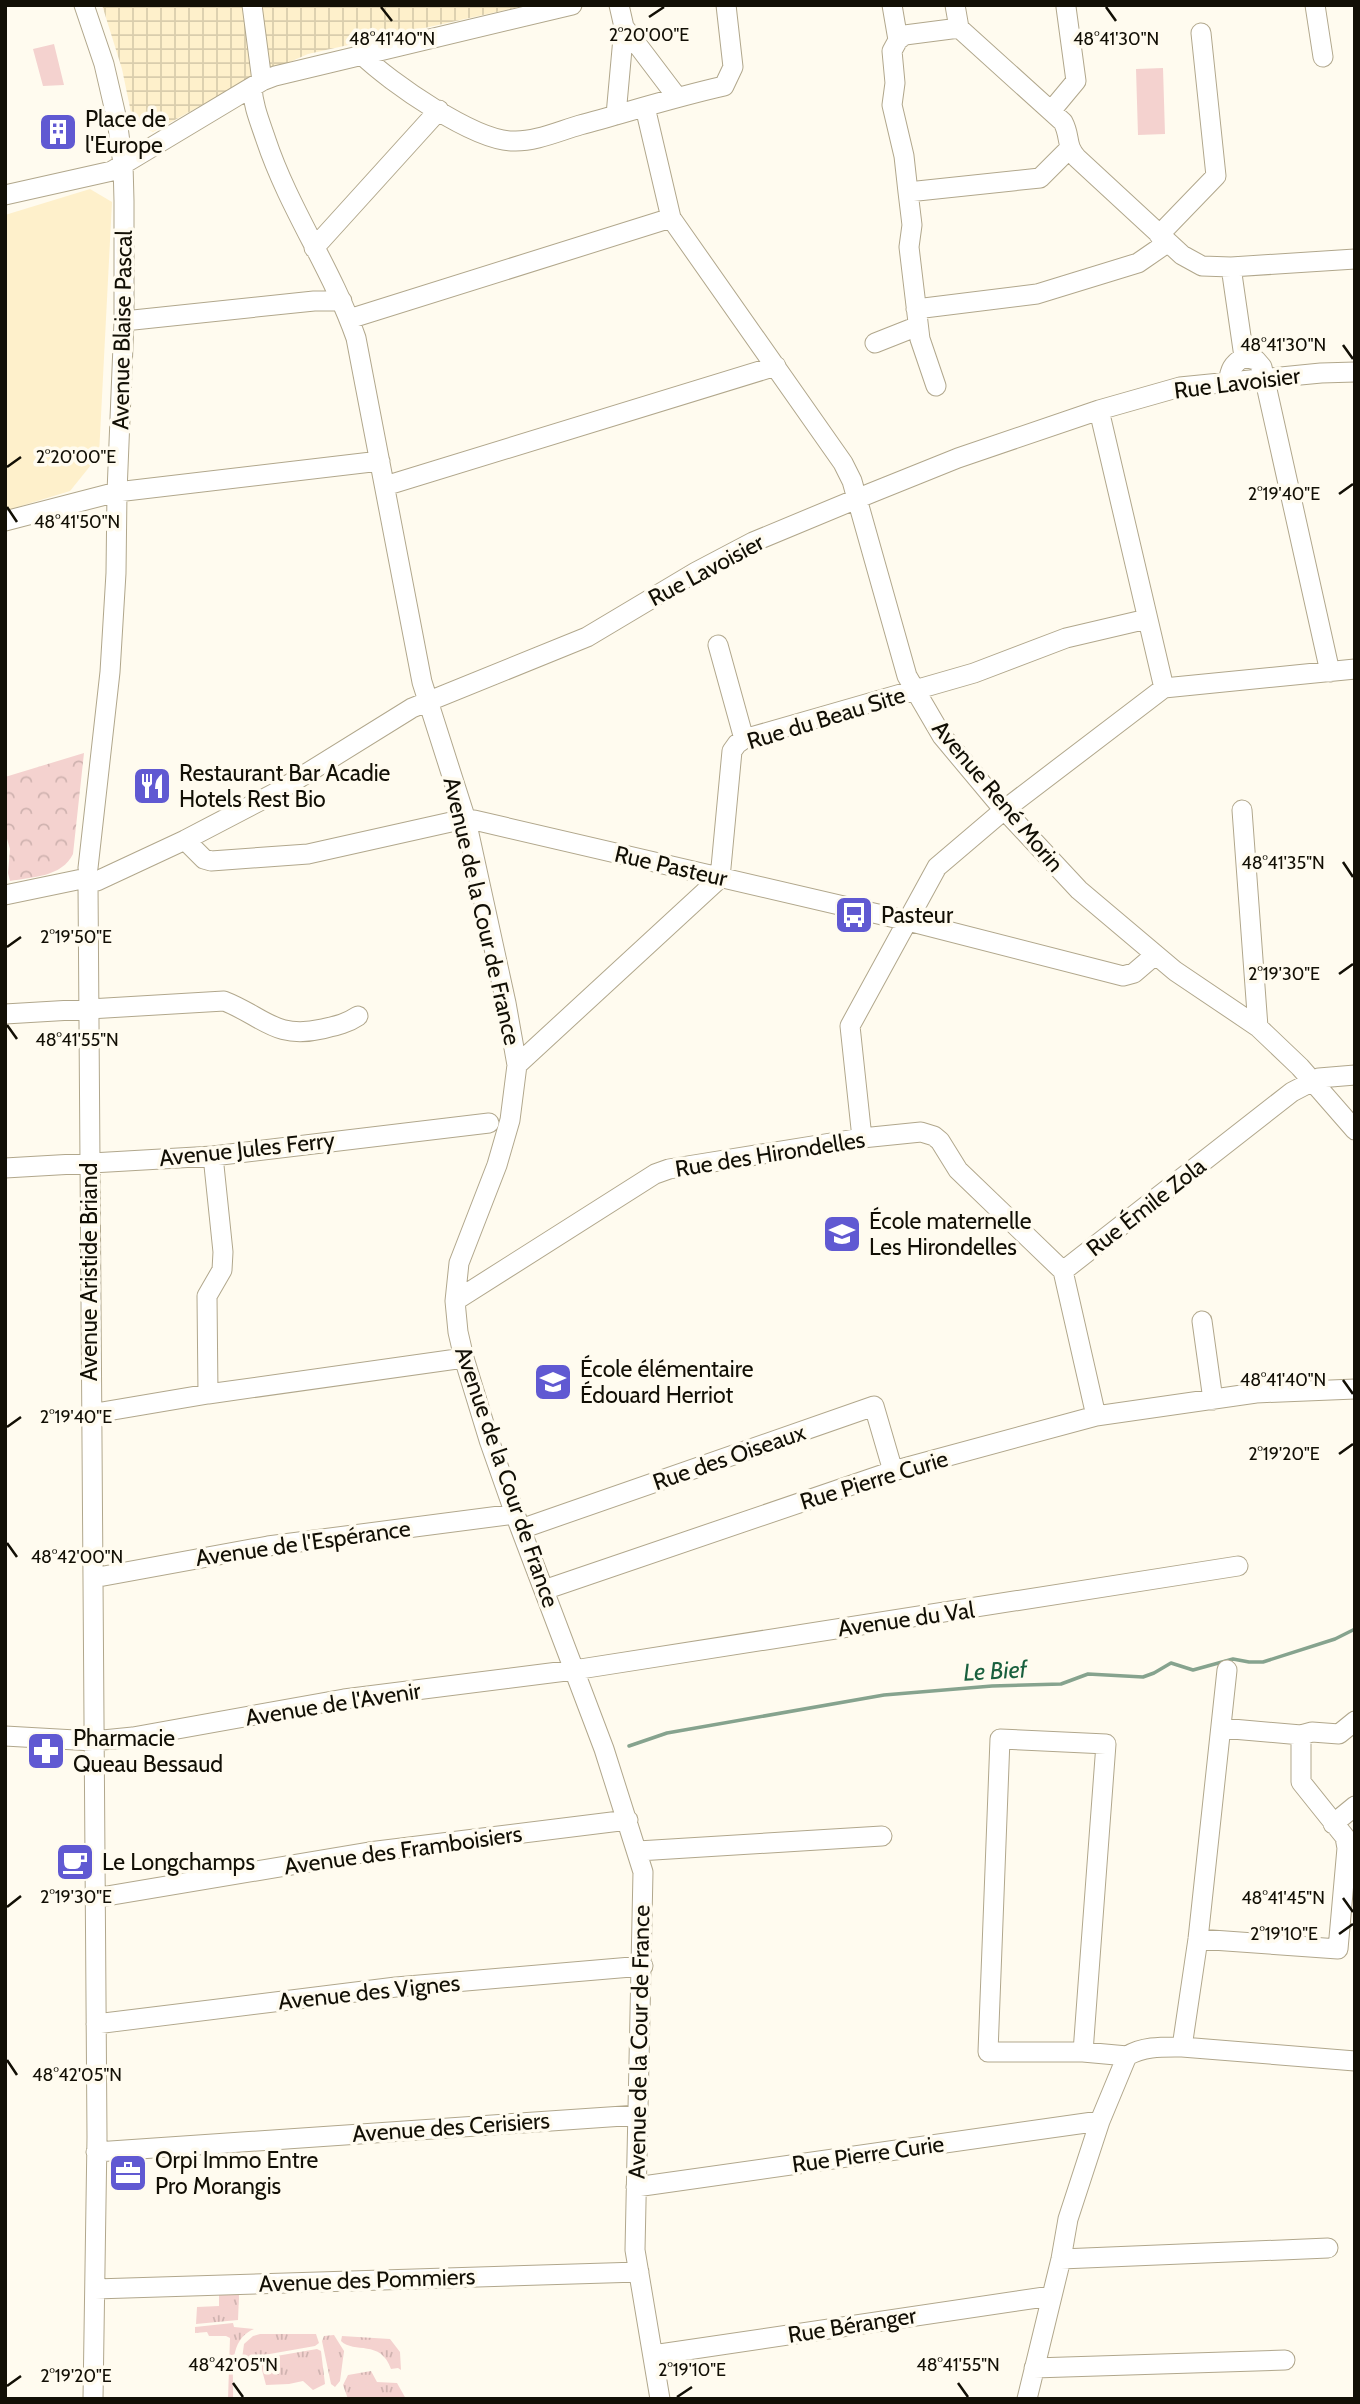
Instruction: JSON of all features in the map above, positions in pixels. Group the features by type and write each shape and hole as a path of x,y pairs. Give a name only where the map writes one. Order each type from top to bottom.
{"street":[{"name":"Avenue Blaise Pascal","path":"83,5 104,64 117,120 123,164 124,321 116,573 110,672 89,878"},
{"name":"Avenue de la Cour de France","path":"252,5 257,84 253,102 275,167 356,338 427,701 466,820 517,1065 510,1120 497,1165 461,1252 455,1301 458,1332 464,1358 518,1521 628,1820 643,1872 635,2250 660,2399"},
{"path":"5,195 112,171 257,84 362,55 572,5"},
{"path":"616,115 624,27 619,5"},
{"path":"362,55 392,82 477,131 498,140 526,141 724,86 733,67 726,5"},
{"path":"892,5 898,40"},
{"path":"956,5 959,28 1063,122 1068,132 1069,149 1182,255 1202,266 1231,267 1355,259"},
{"path":"1315,5 1323,57"},
{"path":"1051,111 1076,81 1066,7"},
{"path":"624,27 677,97"},
{"path":"936,386 923,352 917,318 909,247 912,225 904,156 892,105 895,83 891,51 905,35 959,28"},
{"path":"875,343 917,318 1037,294 1138,263 1163,239 1216,176 1201,33"},
{"name":"Avenue René Morin","path":"645,107 671,218 770,368 843,463 857,500 903,664 914,691 942,736 1004,810 1079,890 1175,971 1258,1027 1313,1082 1355,1130"},
{"path":"314,248 439,110"},
{"path":"908,192 1040,178 1069,149"},
{"path":"124,321 314,301 345,310 671,218"},
{"path":"1231,267 1244,357"},
{"path":"1228,383 1230,371 1236,362 1244,357 1256,360 1262,367 1330,672"},
{"path":"385,486 770,368"},
{"name":"Rue Lavoisier","path":"5,895 89,878 185,840 275,793 412,708 587,637 742,548 958,458 1099,410 1180,387 1355,372"},
{"path":"1099,410 1164,688"},
{"path":"5,522 117,492 380,461"},
{"name":"Rue du Beau Site","path":"720,878 732,751 744,739 974,673 1066,638 1147,619"},
{"path":"718,645 744,739"},
{"path":"862,1138 850,1026 936,867 1004,810 1164,688 1355,669"},
{"path":"1242,810 1258,1027"},
{"name":"Rue Pasteur","path":"185,840 204,859 211,860 308,855 466,820 505,826 908,921 1123,976 1134,973 1155,955"},
{"name":"Avenue Aristide Briand","path":"89,878 90,1414 96,2025 93,2399"},
{"path":"517,1065 720,878"},
{"path":"5,1014 224,1001 274,1027 298,1033 346,1024 358,1016"},
{"name":"Rue Émile Zola","path":"1096,1416 1063,1271 1292,1092 1319,1078 1355,1075"},
{"name":"Avenue Jules Ferry","path":"5,1168 213,1156 489,1122"},
{"name":"Rue des Hirondelles","path":"455,1301 655,1174 669,1169 862,1138 921,1132 940,1141 958,1170 1063,1271"},
{"path":"208,1394 207,1296 222,1270 223,1252 213,1156"},
{"path":"1202,1321 1213,1400"},
{"path":"90,1414 208,1394 464,1358"},
{"name":"Rue Pierre Curie","path":"544,1590 893,1471 1096,1416 1256,1393 1355,1390"},
{"name":"Rue des Oiseaux","path":"518,1521 874,1406 893,1471"},
{"name":"Avenue de l'Espérance","path":"93,1578 268,1546 518,1521"},
{"name":"Avenue du Val","path":"574,1670 1238,1566"},
{"name":"Avenue de l'Avenir","path":"5,1736 93,1741 133,1737 344,1699 574,1670"},
{"path":"1182,2047 1198,1939 1227,1670"},
{"path":"1221,1728 1301,1735 1312,1732 1339,1734 1355,1721"},
{"path":"1198,1939 1338,1949 1347,1848 1345,1837 1301,1782 1301,1735"},
{"path":"1083,2052 1106,1744 1000,1739 988,2052 1083,2052 1127,2056"},
{"path":"1333,1824 1355,1806"},
{"name":"Avenue des Framboisiers","path":"95,1898 369,1852 628,1820"},
{"path":"638,1851 882,1836"},
{"name":"Avenue des Vignes","path":"96,2025 396,1987 643,1966"},
{"path":"1027,2399 1068,2219 1100,2120 1127,2056 1136,2050 1154,2047 1182,2047 1355,2061"},
{"name":"Avenue des Cerisiers","path":"96,2152 638,2115"},
{"name":"Rue Pierre Curie","path":"636,2187 1100,2120"},
{"path":"1061,2259 1328,2248"},
{"name":"Avenue des Pommiers","path":"95,2289 639,2272"},
{"name":"Rue Béranger","path":"653,2355 1051,2296"},
{"path":"1034,2368 1285,2360"}],"shaded area":[{"path":"102,5 528,5 308,54 240,84 153,132 133,122 122,69"},
{"path":"90,189 112,202 99,455 70,491 5,511 5,215"}],"green space":[{"path":"54,44 64,85 43,86 33,49"},
{"path":"1163,68 1165,134 1138,135 1136,69"},
{"path":"84,753 73,854 68,862 54,872 10,881 10,849 5,832 5,777"},
{"path":"219,2295 239,2295 238,2320 196,2324 197,2307 219,2306"},
{"path":"233,2323 234,2327 254,2329 239,2341 234,2359 233,2399 228,2399 230,2338 209,2336 207,2332 195,2333 195,2327"},
{"path":"316,2334 319,2343 315,2346 242,2359 244,2344 253,2336"},
{"path":"334,2335 344,2351 340,2381 335,2387 331,2384 322,2341 324,2336"},
{"path":"342,2336 390,2339 400,2352 401,2370 391,2369 387,2360 374,2350 346,2345 341,2341"},
{"path":"317,2349 321,2351 325,2384 313,2390 303,2381 266,2385 259,2359"},
{"path":"371,2371 377,2382 397,2383 406,2399 348,2399 343,2385 348,2375"}],"waterway":[{"name":"Le Bief","path":"629,1746 667,1733 884,1695 992,1686 1061,1684 1088,1674 1143,1677 1171,1663 1193,1670 1233,1659 1263,1662 1335,1639 1355,1629"}],"place":[{"name":"Place de l'Europe","path":"58,132"},
{"name":"Restaurant Bar Acadie Hotels Rest Bio","path":"152,786"},
{"name":"Pasteur","path":"854,915"},
{"name":"École maternelle Les Hirondelles","path":"842,1234"},
{"name":"École élémentaire Édouard Herriot","path":"553,1382"},
{"name":"Pharmacie Queau Bessaud","path":"46,1751"},
{"name":"Le Longchamps","path":"75,1862"},
{"name":"Orpi Immo Entre Pro Morangis","path":"128,2173"}]}
